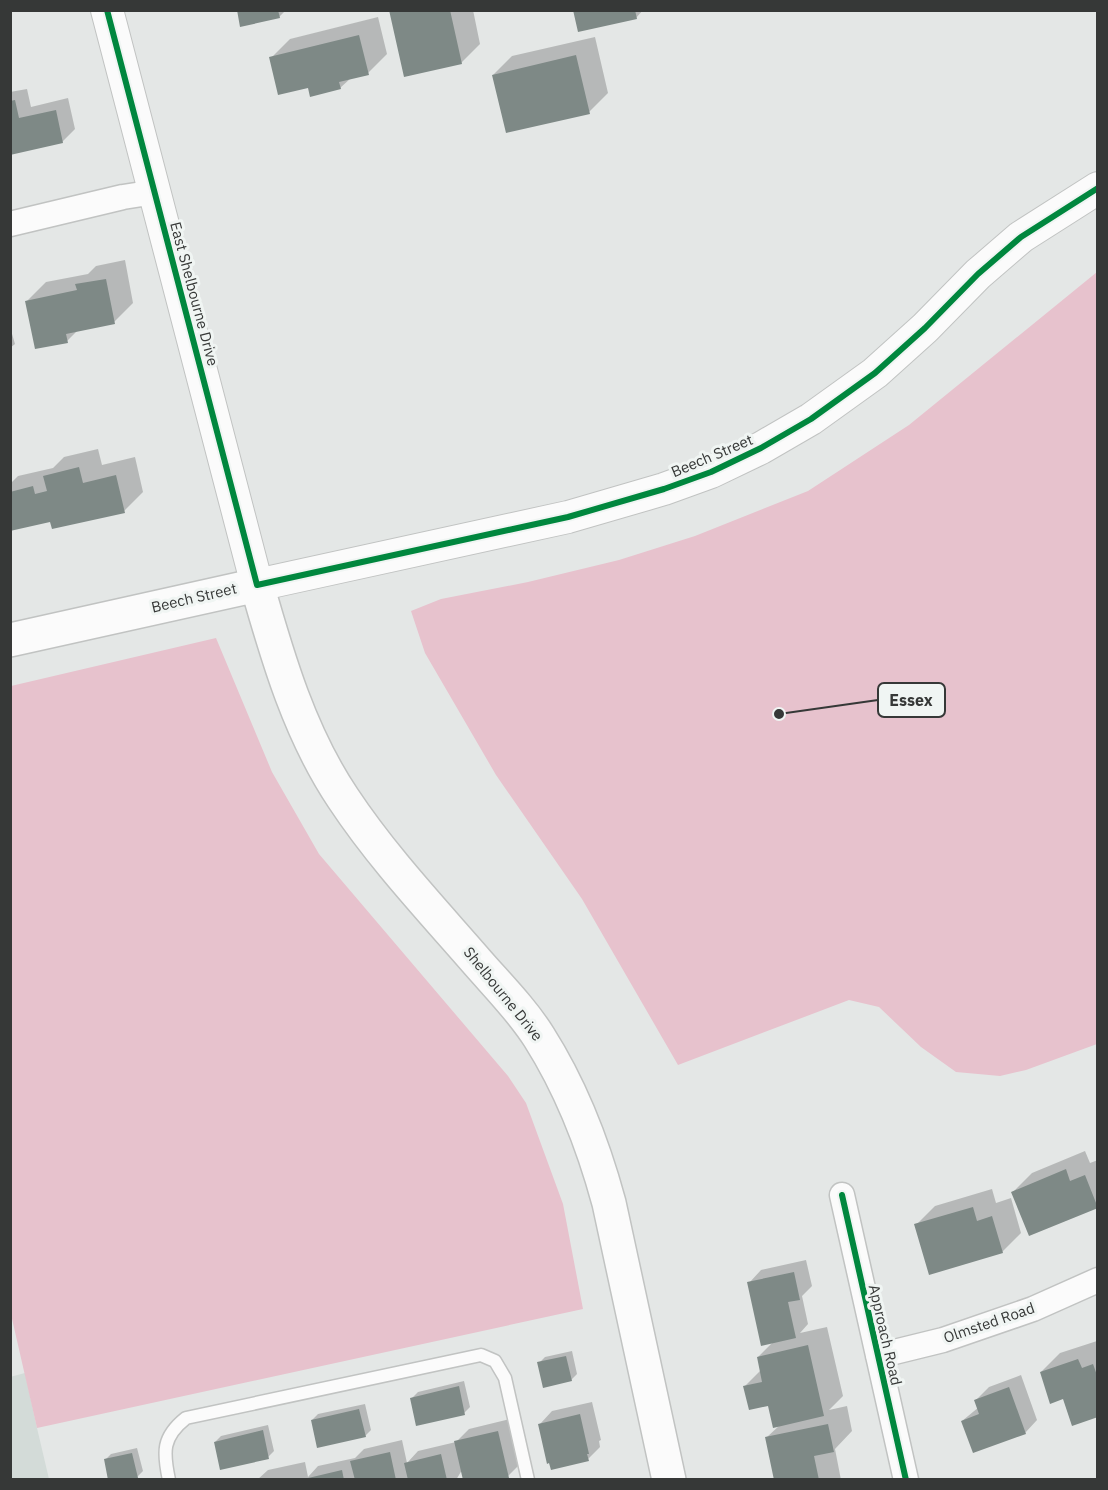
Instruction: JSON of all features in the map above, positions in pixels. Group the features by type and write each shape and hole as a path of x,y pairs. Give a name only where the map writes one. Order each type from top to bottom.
{"main road":[{"name":"Beech Street","path":"10,640 257,585"},
{"name":"Shelbourne Drive","path":"257,585 275,649 298,713 321,762 343,798 403,875 538,1035 562,1076 579,1112 597,1158 609,1203 669,1479"}],"street":[{"name":"East Shelbourne Drive","path":"107,10 257,585"},
{"name":"Beech Street","path":"257,585 568,517 664,489 711,472 811,419 875,373 978,274 1022,237 1098,188"},
{"path":"10,224 123,197 155,192"},
{"name":"Approach Road","path":"842,1195 906,1479"},
{"name":"Olmsted Road","path":"878,1356 943,1340 1033,1309 1098,1280"}],"lane":[{"path":"170,1479 164,1447 174,1428 186,1418 481,1355 495,1361 505,1378 528,1479"}],"shaded area":[{"path":"1097,272 1097,1044 1026,1070 1000,1076 956,1072 921,1047 879,1007 849,1000 678,1065 582,899 496,775 425,653 411,611 441,599 528,582 619,560 695,536 808,491 909,425"},
{"path":"216,638 272,772 319,854 508,1076 526,1103 563,1204 583,1309 37,1428 10,1310 11,686"},
{"path":"25,1373 49,1479 11,1479 10,1377"}],"building":[{"path":"237,10 278,10 280,18 240,27"},
{"path":"389,10 450,10 462,64 404,77"},
{"path":"573,10 635,10 637,19 578,32"},
{"path":"359,35 369,75 339,82 341,89 310,97 308,88 278,95 269,57"},
{"path":"576,55 590,114 506,133 492,75"},
{"path":"15,100 19,118 56,110 63,143 10,155 10,101"},
{"path":"106,279 115,324 66,334 68,343 35,349 25,301 77,290 75,284"},
{"path":"79,467 83,483 116,475 125,513 52,529 50,522 10,531 10,492 33,486 35,494 47,491 43,476"},
{"path":"1066,1169 1070,1181 1085,1175 1098,1208 1029,1236 1011,1192"},
{"path":"973,1207 977,1221 992,1216 1003,1253 929,1275 914,1224"},
{"path":"794,1272 800,1300 788,1302 796,1338 761,1346 747,1282"},
{"path":"808,1345 824,1416 773,1428 768,1406 749,1410 743,1386 762,1382 757,1357"},
{"path":"566,1356 572,1381 543,1388 537,1362"},
{"path":"1078,1359 1082,1368 1093,1364 1098,1378 1098,1417 1072,1426 1063,1399 1050,1404 1040,1372"},
{"path":"459,1386 465,1415 416,1426 410,1398"},
{"path":"1009,1387 1026,1434 973,1453 961,1421 979,1414 974,1400"},
{"path":"359,1409 366,1437 317,1448 311,1420"},
{"path":"580,1414 589,1461 551,1470 549,1463 547,1464 538,1424"},
{"path":"828,1424 834,1452 814,1456 819,1480 774,1480 765,1437"},
{"path":"263,1430 269,1459 220,1470 214,1442"},
{"path":"498,1431 509,1478 463,1480 454,1441"},
{"path":"390,1452 396,1480 355,1480 350,1461"},
{"path":"132,1453 138,1478 108,1480 104,1459"},
{"path":"441,1454 447,1480 408,1480 404,1463"},
{"path":"342,1470 344,1480 304,1480 304,1479"}],"cycle path":[{"path":"107,10 257,585 568,517 664,489 711,472 761,448 811,419 875,373 925,328 978,274 1021,237 1098,188"},
{"path":"842,1195 906,1480"}],"place":[{"name":"Essex","path":"779,714"}]}
